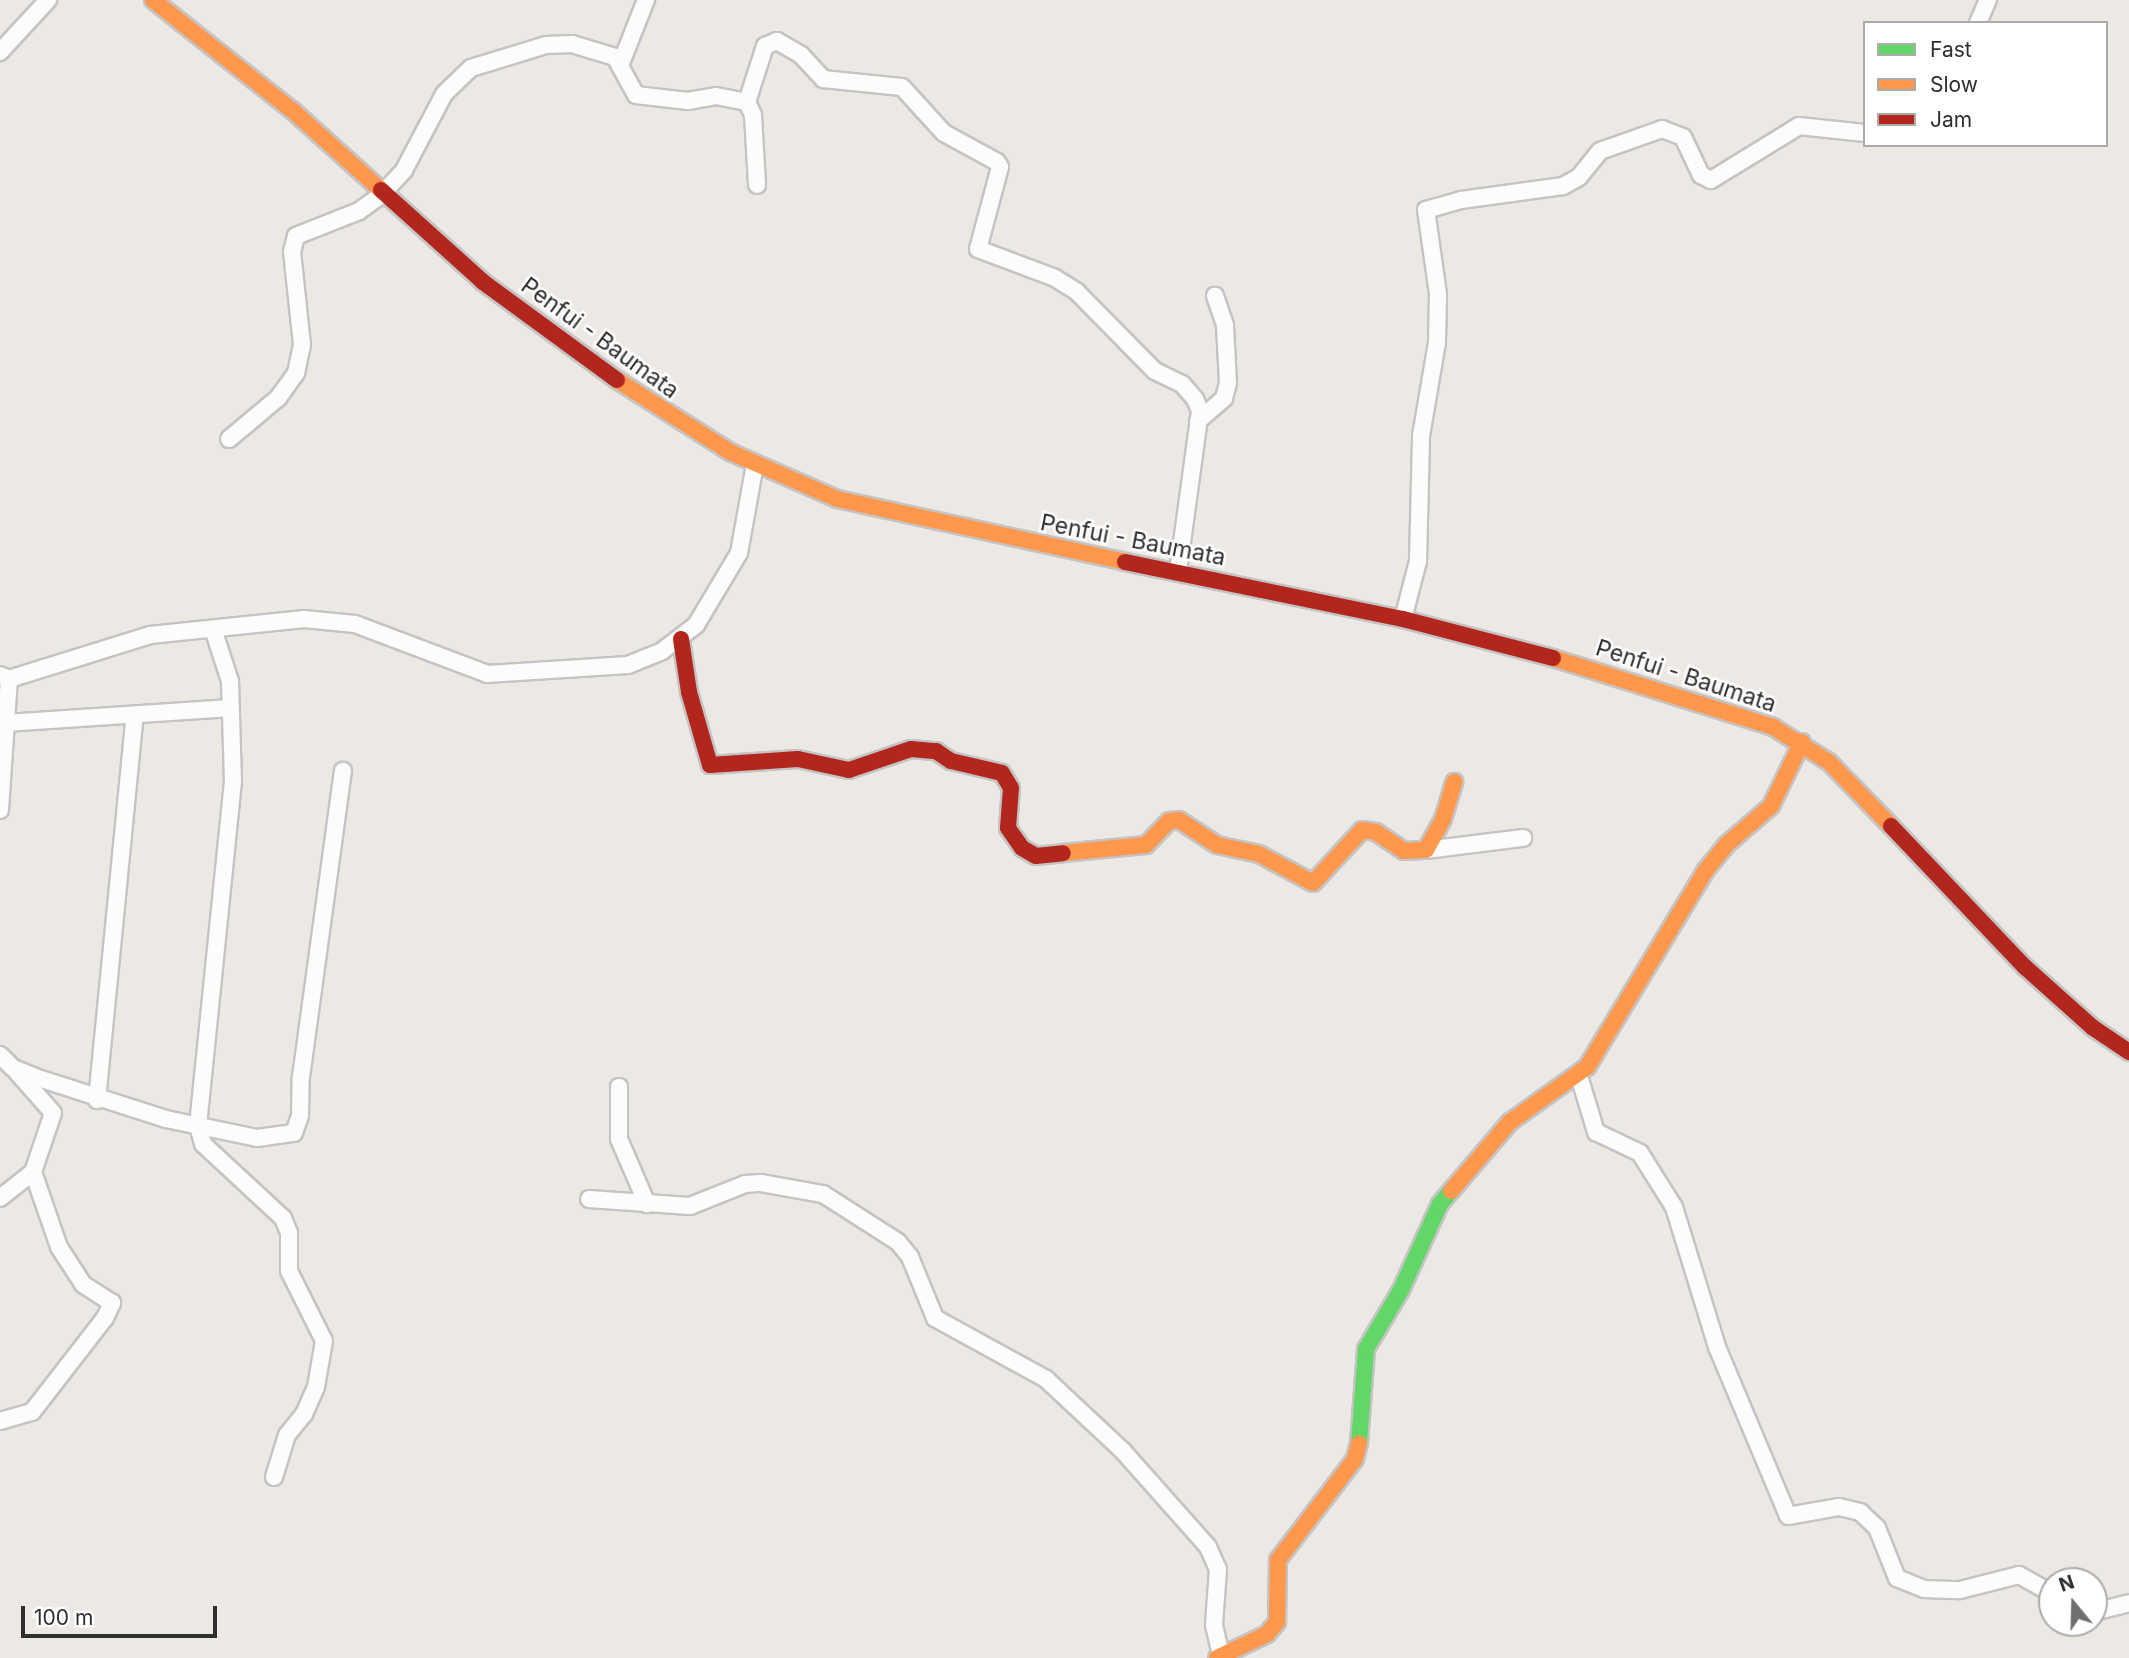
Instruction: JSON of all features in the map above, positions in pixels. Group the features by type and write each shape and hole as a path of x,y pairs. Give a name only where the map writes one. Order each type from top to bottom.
{"street":[{"path":"0,52 48,0"},
{"name":"Penfui - Baumata","path":"153,0 292,110 382,194 483,282 627,387 755,464 836,499 895,515 1403,619 1602,671 1773,727 1802,742 1858,791 2025,967 2092,1027 2129,1052"},
{"path":"621,64 646,0"},
{"path":"1979,21 1988,0"},
{"path":"747,102 765,46 777,41 801,55 823,79 902,87 944,133 1000,167 978,249 1055,278 1077,292 1155,370 1182,384 1195,399 1198,421 1178,572"},
{"path":"229,439 278,398 296,373 302,345 292,252 296,236 359,211 382,194 404,170 444,94 471,68 559,44 606,53 621,64 636,95 688,101 716,96 747,102 753,109 757,185"},
{"path":"1403,619 1418,561 1421,436 1437,342 1438,294 1426,210 1461,200 1563,186 1579,177 1600,151 1662,129 1683,137 1701,175 1711,180 1798,126 1863,133"},
{"path":"1198,421 1224,398 1228,383 1226,325 1215,296"},
{"path":"0,810 5,723 3,678 150,635 304,619 355,624 475,672 507,675 628,665 681,639 696,625 739,552 755,464"},
{"path":"213,629 230,681 233,782 198,1126 203,1144 283,1218 289,1233 289,1271 322,1333 322,1368 309,1406 286,1435 274,1477"},
{"path":"681,639 705,760 713,766 798,759 849,770 911,749 936,751 951,761 1002,773 1011,788 1009,828 1022,848 1036,856 1146,845 1169,821 1179,820 1217,845 1259,854 1313,883 1362,830 1376,832 1404,851 1523,838"},
{"path":"5,723 231,708"},
{"path":"97,1100 135,715"},
{"path":"589,1199 702,1205 745,1184 761,1183 823,1194 898,1242 909,1257 935,1318 1046,1378 1122,1450 1208,1547 1217,1563 1214,1625 1220,1657 1267,1633 1277,1622 1278,1560 1355,1459 1370,1339 1401,1290 1440,1204 1510,1122 1579,1076 1635,992 1706,870 1726,845 1771,806 1802,742"},
{"path":"13,1068 97,1100 198,1126 257,1138 287,1136 298,1127 343,771"},
{"path":"1426,850 1443,819 1454,782"},
{"path":"0,1055 53,1113 33,1172 0,1198"},
{"path":"1579,1076 1596,1132 1640,1153 1674,1207 1717,1347 1788,1516 1839,1507 1860,1512 1877,1528 1897,1578 1924,1589 1960,1590 2019,1575 2038,1585"},
{"path":"619,1087 619,1139 647,1204"},
{"path":"0,1421 32,1412 105,1318 112,1303 83,1284 71,1269 33,1172"},
{"path":"2108,1608 2129,1603"}],"traffic: fast":[{"path":"1359,1443 1366,1349 1401,1290 1440,1204 1451,1191"}],"traffic: slow":[{"path":"153,0 292,110 381,190"},
{"path":"617,380 730,452 837,499 1125,562"},
{"path":"1553,658 1773,727 1829,762 1891,826"},
{"path":"1451,1191 1510,1122 1587,1067 1706,870 1726,845 1771,806 1802,742"},
{"path":"1063,853 1146,845 1169,821 1179,820 1217,845 1259,854 1313,883 1362,830 1376,832 1404,851 1426,850 1443,819 1454,782"},
{"path":"1217,1658 1267,1634 1277,1622 1278,1560 1355,1459 1359,1443"}],"traffic: jam":[{"path":"381,190 483,282 617,380"},
{"path":"1125,562 1403,619 1553,658"},
{"path":"681,639 689,692 710,765 798,759 849,770 911,749 936,751 951,761 1002,773 1011,788 1008,828 1022,848 1036,856 1063,853"},
{"path":"1891,826 2025,967 2092,1027 2129,1052"}]}
